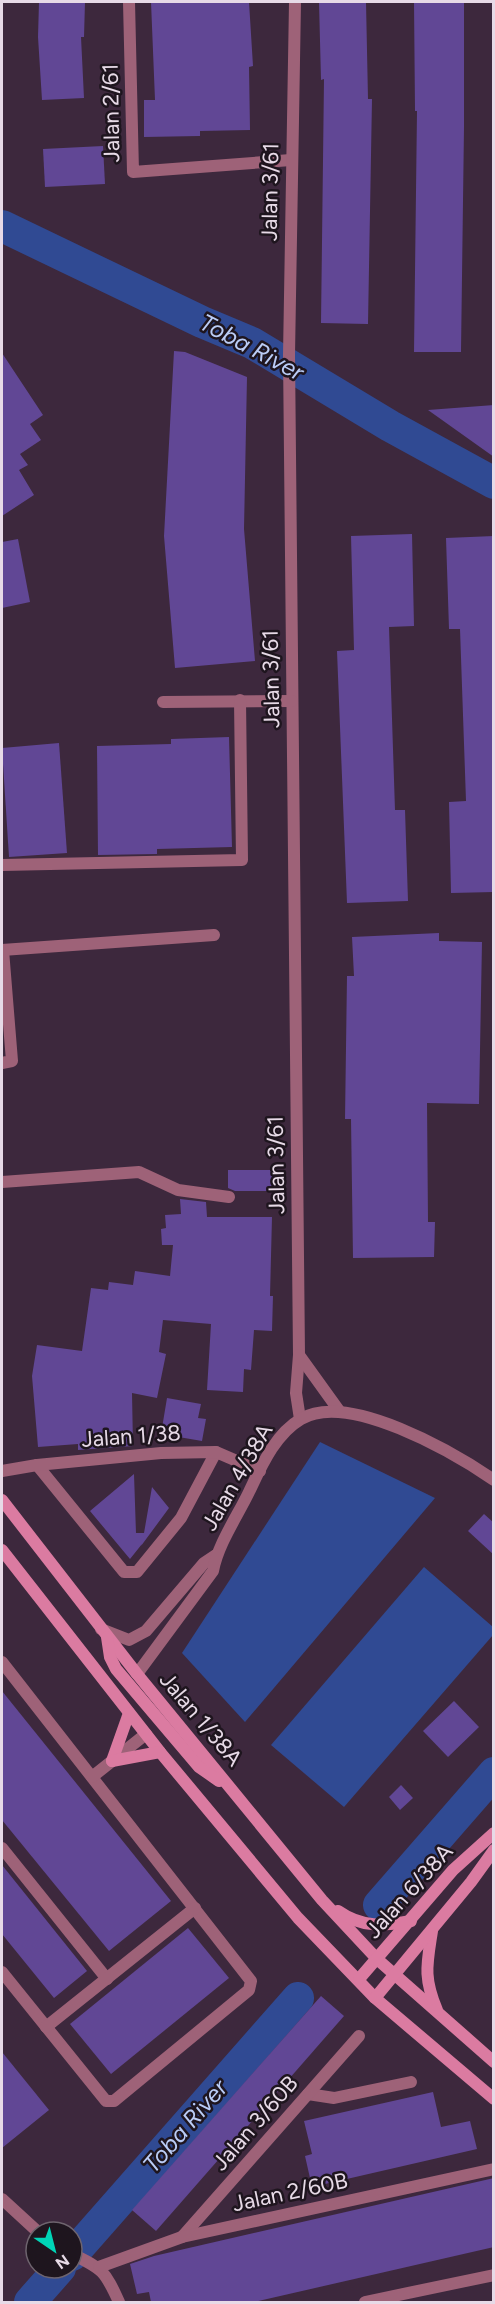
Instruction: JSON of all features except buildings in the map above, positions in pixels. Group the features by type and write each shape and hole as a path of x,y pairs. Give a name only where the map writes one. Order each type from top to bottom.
{"main road":[{"name":"Jalan 1/38A","path":"2,1500 104,1633 322,1900 377,1959 439,2016 494,2062"},
{"path":"2,1550 160,1752 298,1918 375,1998 494,2099"},
{"path":"104,1633 110,1657 116,1669 199,1767 234,1791"},
{"path":"112,1761 129,1713"},
{"path":"146,1734 161,1722"},
{"path":"112,1761 160,1752"},
{"name":"Jalan 6/38A","path":"359,1979 453,1870 494,1833"},
{"name":"Jalan 6/38A","path":"375,1998 494,1850"},
{"path":"322,1900 347,1917 379,1926 411,1921"},
{"path":"432,1929 426,1976 428,1990 439,2016"}],"street":[{"name":"Jalan 2/61","path":"129,2 133,172 291,160"},
{"name":"Jalan 3/61","path":"295,2 289,402 299,1355 296,1393 300,1419"},
{"path":"2,865 242,860 240,700"},
{"path":"163,702 292,701"},
{"path":"2,1063 12,1061 2,950 214,935"},
{"path":"2,1182 139,1172 178,1190 229,1197"},
{"path":"299,1355 340,1412"},
{"name":"Jalan 4/38A","path":"137,1674 213,1571 216,1555 273,1447 300,1419 323,1411 374,1419 412,1434 477,1468 494,1480"},
{"path":"37,1464 124,1572 137,1572 181,1518 216,1452"},
{"name":"Jalan 1/38","path":"2,1471 37,1464 161,1453 216,1452 260,1471"},
{"name":"Jalan 4/38A","path":"104,1633 129,1641 146,1631 204,1563 216,1555"},
{"path":"2,1662 251,1981 249,1990 114,2101 106,2101 2,1972"},
{"path":"92,1777 146,1734"},
{"path":"2,1848 106,1979"},
{"path":"46,2027 195,1908"},
{"name":"Jalan 3/60B","path":"182,2237 359,2036"},
{"path":"308,2094 334,2098 411,2082"},
{"name":"Jalan 2/60B","path":"94,2264 182,2237 494,2169"},
{"path":"2,2199 25,2220"},
{"path":"84,2259 94,2264 111,2284 119,2302"},
{"path":"365,2302 494,2275"}],"water":[{"path":"320,1442 435,1498 245,1722 182,1653"},
{"path":"424,1567 493,1627 493,1635 344,1807 271,1745"}],"waterway":[{"name":"Toba River","path":"2,226 202,322 252,343 390,426 494,483"},
{"path":"379,1905 494,1773"},
{"name":"Toba River","path":"84,2241 298,1998"},
{"name":"Toba River","path":"30,2302 49,2280"}]}
